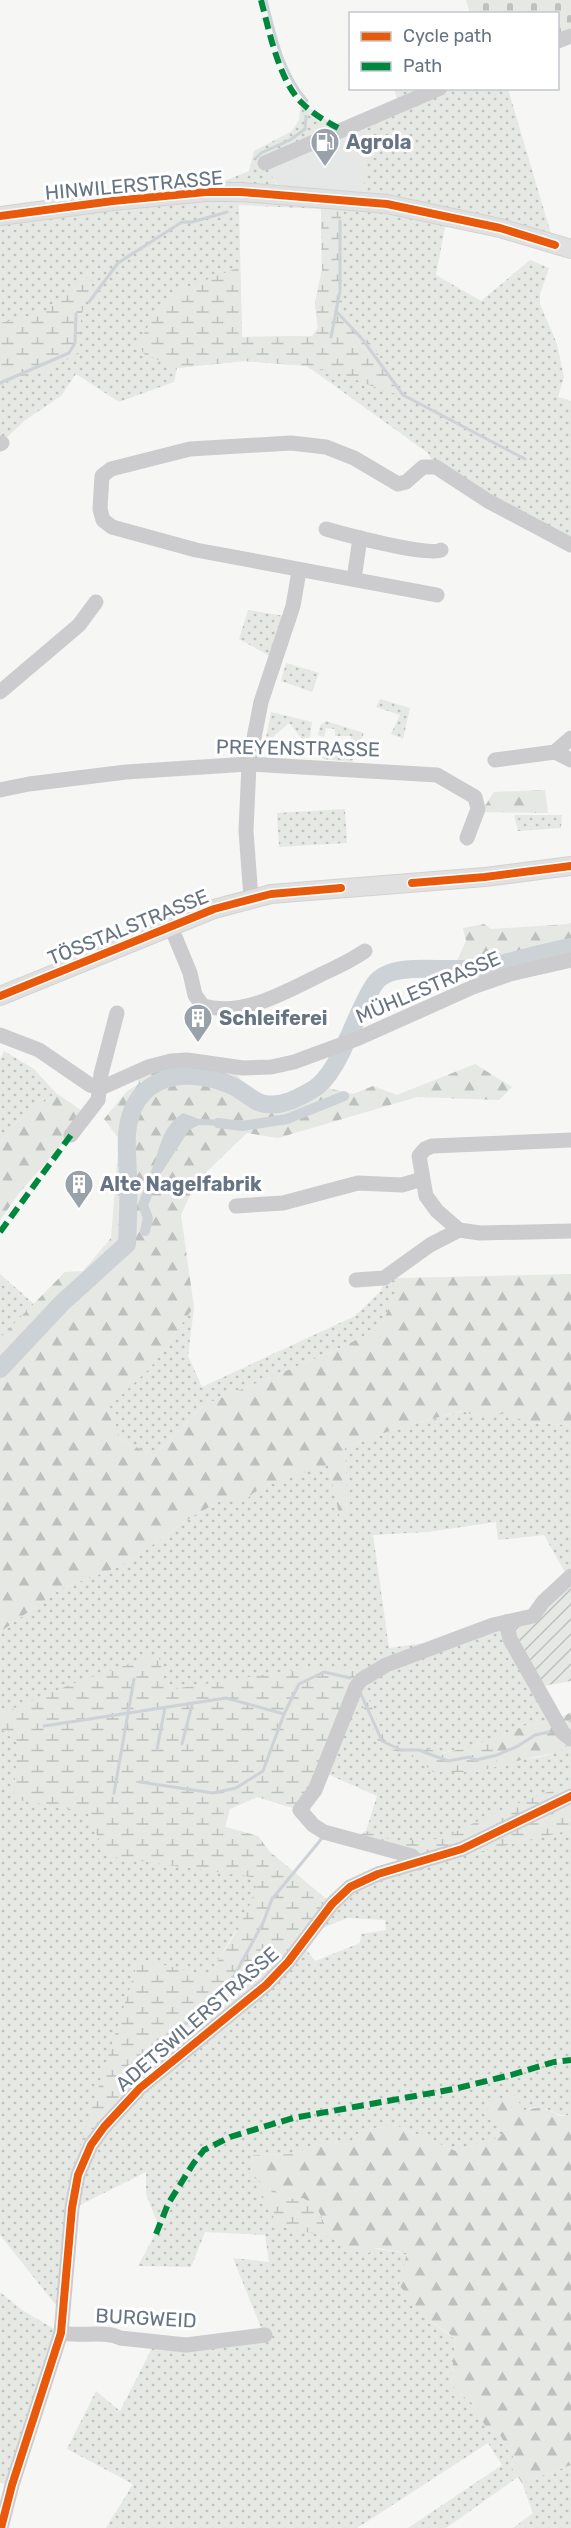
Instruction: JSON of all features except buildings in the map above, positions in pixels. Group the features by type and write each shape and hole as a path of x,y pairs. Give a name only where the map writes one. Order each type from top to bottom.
{"main road":[{"name":"HINWILERSTRASSE","path":"0,216 183,194 241,192 387,204 500,228 571,249"},
{"name":"TÖSSTALSTRASSE","path":"0,996 214,909 251,898 271,894 485,878 571,866"}],"street":[{"path":"265,163 435,90"},
{"path":"437,595 196,550 112,527 102,520 100,509 102,476 111,470 190,449 291,443 326,447 354,458 398,484 406,482 423,467 436,467 488,501 571,545"},
{"path":"326,529 416,550 437,553 441,550"},
{"path":"354,579 360,538"},
{"path":"251,898 246,831 249,764 261,702 293,606 299,571"},
{"path":"0,692 79,625 96,603"},
{"path":"495,760 555,752 571,738"},
{"path":"555,752 571,760"},
{"name":"PREYENSTRASSE","path":"0,790 29,784 126,772 249,764 437,775 475,797 478,810 467,838"},
{"path":"171,927 190,973 195,995 203,1006 213,1009 254,1005 282,995 345,964 364,951"},
{"name":"MÜHLESTRASSE","path":"101,1088 148,1067 171,1061 187,1060 243,1068 271,1067 294,1062 375,1032 474,987 510,974 571,960"},
{"path":"71,1135 98,1101 101,1074 117,1013"},
{"path":"0,1035 39,1050 90,1085 101,1088"},
{"path":"571,1140 432,1146 425,1149 419,1156 422,1179 431,1204 459,1230 480,1233 571,1230"},
{"path":"236,1206 283,1203 358,1184 402,1185 422,1179"},
{"path":"356,1280 384,1278 430,1245 459,1230"},
{"path":"419,1863 412,1856 324,1832 314,1826 300,1810 315,1790 352,1695 361,1680 386,1665 493,1625 533,1616 543,1602 571,1576"},
{"path":"506,1622 510,1639 562,1733 571,1739"},
{"name":"ADETSWILERSTRASSE","path":"1,2528 12,2485 61,2333 72,2208 78,2175 91,2145 104,2127 140,2088 266,1985 288,1962 343,1893 363,1879 419,1863 486,1839 571,1796"},
{"name":"BURGWEID","path":"61,2333 72,2336 114,2335 186,2345 265,2335"}],"shaded area":[{"path":"367,118 363,202 283,195 265,163"},
{"path":"183,1113 199,1119 231,1120 230,1126 199,1125 189,1130 162,1172 154,1175 153,1171 162,1139 170,1125"}],"green space":[{"path":"466,0 571,0 571,31 559,36 559,12 470,12"},
{"path":"394,90 414,90 416,97 437,90 508,90 552,237 447,216 436,275 481,301 530,260 549,268 540,294 540,304 557,344 564,377 558,397 571,401 571,545 436,467 428,453 307,366 243,361 177,368 174,382 119,402 76,374 61,396 24,421 0,444 0,216 206,192 222,182 249,171 254,151 292,131 299,120 301,102 340,129 265,163 282,195 363,201 367,118 399,105","holes":["239,205 321,209 322,270 315,303 318,328 312,336 242,337"]},
{"path":"321,208 341,210 342,310 375,349 403,395 387,392 344,375 307,366 243,361 177,368 144,354 138,344 159,307 185,288 240,267 242,337 312,336 318,328 315,303 322,270"},
{"path":"94,275 82,313 80,353 43,372 23,376 0,386 0,323 44,312 78,282"},
{"path":"248,610 285,616 270,656 239,639"},
{"path":"286,663 319,673 312,692 281,681"},
{"path":"380,699 410,708 403,739 391,734 400,715 376,707"},
{"path":"271,712 312,722 310,737 303,740 289,723 272,738 279,748 264,748"},
{"path":"326,721 364,733 352,762 323,759 318,753 319,747 326,751 336,751 336,754 350,754 351,736 335,736 335,729 326,728 324,737 318,735 320,726"},
{"path":"545,790 548,813 481,812 494,792"},
{"path":"345,809 347,843 279,847 277,813"},
{"path":"514,815 562,815 561,828 518,831"},
{"path":"571,922 571,954 479,977 474,965 456,963 466,941 463,928 484,924 491,929"},
{"path":"4,1051 34,1069 56,1093 16,1123 0,1144 0,1060"},
{"path":"475,1064 512,1087 499,1100 417,1097 278,1138 247,1133 196,1182 181,1215 194,1307 150,1368 110,1406 120,1439 154,1456 204,1405 336,1350 380,1328 402,1278 571,1274 571,1425 531,1423 502,1413 477,1416 462,1411 398,1428 345,1447 347,1517 340,1518 328,1465 261,1486 248,1498 224,1499 193,1516 134,1558 111,1570 62,1588 0,1632 0,1338 65,1272 83,1271 111,1238 119,1139 104,1119 127,1091 139,1084 135,1073 148,1067 234,1067 251,1096 267,1104 276,1104 294,1099 319,1086 353,1094 373,1086 397,1095"},
{"path":"56,1093 88,1115 20,1192 0,1220 0,1144 16,1123"},
{"path":"0,1274 34,1304 0,1338"},
{"path":"384,1278 402,1278 380,1328 336,1350 204,1405 154,1456 120,1439 109,1406 150,1368 194,1307 188,1356 202,1387 355,1316 381,1291"},
{"path":"463,1411 477,1416 502,1412 531,1423 571,1425 571,1583 544,1535 498,1540 496,1522 427,1532 373,1535 389,1648 445,1640 506,1622 556,1721 526,1725 489,1741 442,1753 491,1759 526,1759 542,1757 571,1743 571,2059 560,2059 547,2064 571,2061 571,2115 560,2115 544,2108 530,2108 512,2120 500,2137 456,2151 395,2125 361,2130 349,2144 321,2141 296,2154 253,2155 251,2175 288,2199 303,2198 316,2207 337,2244 407,2253 425,2317 455,2339 451,2386 472,2403 487,2429 500,2435 513,2456 512,2468 518,2477 446,2528 408,2528 502,2465 488,2443 357,2528 106,2528 133,2484 67,2449 96,2391 120,2411 155,2342 264,2335 233,2258 269,2262 265,2235 205,2232 191,2267 138,2266 159,2227 146,2194 146,2172 72,2209 63,2314 0,2235 0,1632 62,1588 111,1570 134,1558 193,1516 224,1499 248,1497 261,1486 328,1464 340,1517 347,1517 345,1447 398,1428","holes":["323,1772 377,1796 366,1831 353,1839 419,1863 350,1887 332,1904 269,1851 258,1836 225,1827 229,1809 257,1797 300,1810","347,1918 385,1920 386,1930 361,1934 360,1943 315,1961 303,1945 311,1933","237,1928 199,2039 208,1977"]},
{"path":"571,1583 571,1681 538,1687 506,1622 521,1620"},
{"path":"158,1654 167,1690 300,1669 352,1668 361,1680 385,1740 401,1747 419,1744 441,1754 489,1741 499,1766 476,1772 433,1772 416,1758 380,1746 361,1702 352,1696 300,1810 257,1797 230,1809 225,1827 258,1836 269,1851 332,1904 303,1945 140,2088 72,2172 139,1958 208,1977 245,1915 257,1878 106,1856 87,1812 13,1799 18,1744 0,1728 0,1714 72,1684"},
{"path":"571,1712 571,1743 559,1752 476,1772 441,1754 489,1741 526,1725 556,1721"},
{"path":"571,1783 571,1830 475,1853 462,1849 419,1863 353,1839 366,1831 395,1841 440,1839 506,1808"},
{"path":"512,2091 524,2110 542,2107 560,2116 571,2115 571,2465 522,2483 512,2468 513,2456 500,2435 487,2429 472,2403 451,2386 455,2338 425,2317 399,2285 407,2253 377,2248 367,2254 337,2244 316,2207 303,2198 288,2199 251,2176 253,2155 296,2154 321,2141 349,2144 361,2130 395,2125 456,2151 500,2137 506,2125 487,2119 489,2101 509,2099"},
{"path":"259,2181 288,2199 303,2198 316,2207 331,2237 272,2225 274,2213 270,2202 255,2194"},
{"path":"0,2292 22,2310 61,2333 12,2485 0,2483"},
{"path":"571,2465 571,2528 513,2528 533,2513 522,2483"}],"waterway":[{"path":"266,0 285,66 307,101"},
{"path":"256,158 261,153 290,140 305,129 306,116"},
{"path":"89,302 118,263 182,222 192,222 227,212"},
{"path":"331,337 340,291 340,221"},
{"path":"336,311 363,340 403,395 525,459"},
{"path":"0,383 69,353 75,343 76,314"},
{"path":"0,1369 62,1303 127,1244 127,1134 131,1114 139,1098 150,1087 180,1076 197,1076 233,1086 261,1103 271,1105 290,1101 312,1090 331,1070 368,994 384,975 409,969 487,967 571,947"},
{"path":"218,1123 242,1126 287,1119 344,1096"},
{"path":"145,1231 148,1218 143,1205 160,1162"},
{"path":"140,1782 213,1793 236,1788 263,1771 284,1714 299,1684 324,1672 350,1678"},
{"path":"114,1793 134,1679"},
{"path":"360,1692 382,1741 401,1750 419,1750 448,1761 469,1757 476,1760 497,1755 518,1746 535,1735 549,1732"},
{"path":"44,1726 226,1698 284,1714"},
{"path":"182,1744 192,1705"},
{"path":"157,1749 165,1708"},
{"path":"142,2069 172,2045 191,2015 234,1976 263,1923 272,1899 323,1837"}],"marked path":[{"path":"261,0 271,40 287,82 302,103 311,111 340,129"},
{"path":"0,1232 71,1135"},
{"path":"156,2234 168,2204 193,2164 204,2150 230,2137 293,2118 454,2089 554,2062 571,2060"}],"cycle path":[{"path":"0,216 113,201 206,192 241,192 387,204 500,228 555,245"},
{"path":"412,883 571,866"},
{"path":"0,996 214,909 271,894 341,888"},
{"path":"1,2528 12,2485 61,2333 72,2208 78,2175 91,2145 104,2127 140,2088 266,1985 288,1962 332,1904 350,1887 378,1874 462,1849 571,1796"}],"place":[{"name":"Agrola","path":"325,168"},
{"name":"Schleiferei","path":"198,1044"},
{"name":"Alte Nagelfabrik","path":"79,1210"}]}
